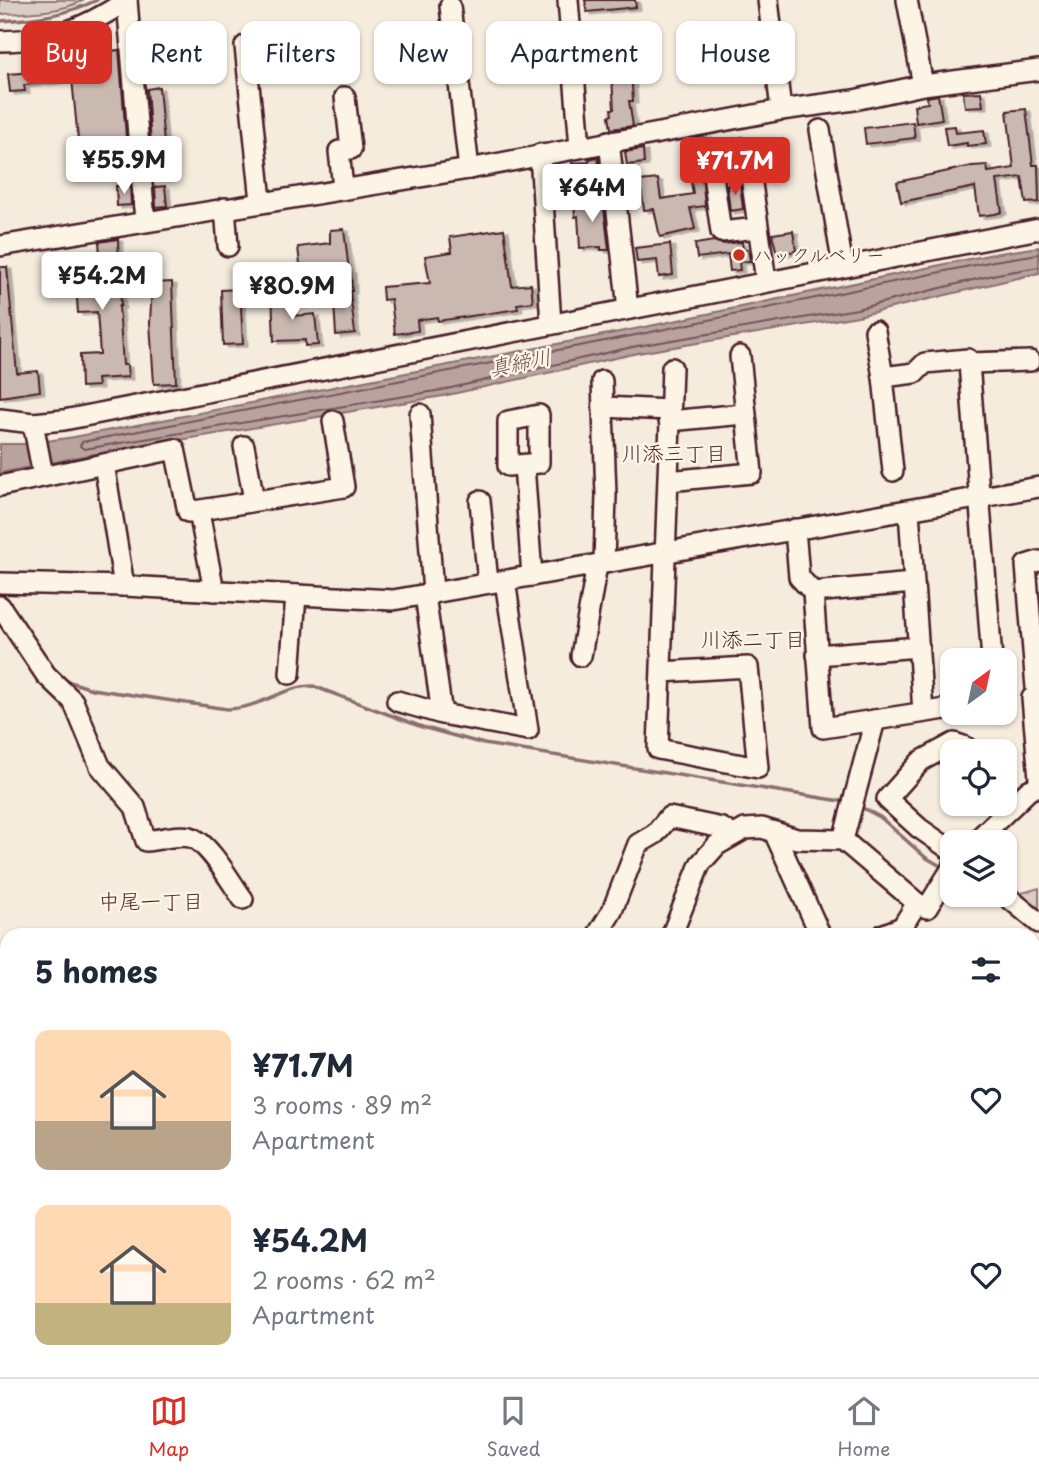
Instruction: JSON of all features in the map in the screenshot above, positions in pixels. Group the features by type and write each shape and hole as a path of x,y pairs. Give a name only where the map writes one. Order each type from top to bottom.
{"street":[{"path":"0,41 34,40 61,33 91,23 127,0 145,221"},
{"path":"568,0 580,147"},
{"path":"768,0 770,21"},
{"path":"908,0 923,85"},
{"path":"450,6 469,169"},
{"path":"0,246 261,201 469,169 781,110 854,100 923,85 1039,70"},
{"path":"249,84 261,201"},
{"path":"778,84 781,110"},
{"path":"344,188 339,150 351,149 345,97"},
{"path":"820,130 843,267"},
{"path":"609,141 628,309"},
{"path":"540,154 551,324"},
{"path":"225,208 228,246"},
{"path":"758,228 766,281"},
{"path":"0,419 34,429 64,420 1039,229"},
{"path":"875,331 893,471"},
{"path":"668,481 752,473 740,355"},
{"path":"883,377 915,373 925,363 968,359 991,648"},
{"path":"969,363 1030,361"},
{"path":"661,672 748,667 758,768 657,750 672,369"},
{"path":"581,656 601,564 606,495 602,381"},
{"path":"603,407 670,415 744,414"},
{"path":"420,414 429,594 442,714"},
{"path":"0,486 42,474 176,449 188,512 344,486 333,421"},
{"path":"34,429 42,474"},
{"path":"244,446 254,500"},
{"path":"104,464 124,586"},
{"path":"524,465 532,576"},
{"path":"0,583 124,586 393,600 1039,487"},
{"path":"397,701 442,714 528,730 480,501"},
{"path":"909,511 923,712"},
{"path":"199,512 214,591"},
{"path":"794,529 799,577 813,592 823,728 940,710"},
{"path":"1039,561 1026,565 1037,693 1032,698 1039,778"},
{"path":"813,592 913,583"},
{"path":"290,674 296,595"},
{"path":"0,606 46,675 73,701 100,766 135,807 146,841 187,836 197,840 243,899"},
{"path":"817,655 919,647"},
{"path":"843,840 875,720"},
{"path":"940,751 921,761 887,799 940,843"},
{"path":"1017,798 1039,786"},
{"path":"985,830 997,816"},
{"path":"602,928 612,911 638,844 655,834 669,817 722,828 733,835"},
{"path":"674,928 700,864 718,845 745,829 762,828 797,839 843,840 917,903 927,908 940,887"},
{"path":"774,832 817,928"},
{"path":"899,928 917,903"},
{"path":"1017,905 1039,923"}],"shaded area":[{"path":"0,0 84,0 54,10 0,14"},
{"path":"1039,888 1039,918 1017,900 1017,895"}],"water":[{"name":"真締川","path":"1039,247 1039,273 858,316 638,353 443,396 84,456 0,473 0,444 26,444 74,437 645,327 993,254"}],"building":[{"path":"585,0 635,0 636,7 587,12"},
{"path":"119,50 128,162 76,168 75,151 79,150 72,84 112,84 112,51"},
{"path":"21,73 21,84 32,84 24,85 25,91 10,92 8,74"},
{"path":"612,84 632,84 633,101 629,101 633,126 611,129 609,116 612,115 611,109 614,109"},
{"path":"159,87 165,156 152,157 147,89"},
{"path":"981,92 983,106 965,107 963,93"},
{"path":"938,95 942,119 916,123 914,105 928,103 927,97"},
{"path":"1026,109 1033,165 1038,165 1039,202 1026,203 1022,177 997,180 1002,212 995,214 979,216 975,187 901,202 897,182 972,166 987,165 988,172 1014,168 1007,111"},
{"path":"913,122 915,138 866,144 864,128"},
{"path":"955,126 956,133 984,130 986,144 947,146 944,127"},
{"path":"742,137 745,151 710,156 701,163 705,206 690,208 695,229 660,237 654,209 644,210 640,181 658,179 661,199 693,194 685,143 711,138 712,143"},
{"path":"643,149 644,163 627,165 625,152"},
{"path":"598,157 600,172 573,177 572,163 589,162 589,159"},
{"path":"740,183 743,209 730,211 727,185"},
{"path":"130,185 131,205 117,206 116,186"},
{"path":"165,186 167,206 156,207 155,187"},
{"path":"574,200 603,200 609,250 601,250 601,247 580,248"},
{"path":"344,229 351,271 350,291 355,333 336,335 330,275 312,277 313,289 299,290 297,273 301,273 298,247 330,243 330,230"},
{"path":"504,229 512,286 531,284 533,302 517,304 518,309 438,321 437,317 417,320 418,331 395,334 391,299 383,300 382,287 430,283 425,256 452,252 450,237"},
{"path":"793,231 796,251 777,254 772,234"},
{"path":"118,239 123,365 127,365 128,377 97,379 98,386 81,387 80,355 100,354 97,312 78,313 74,255 100,254 99,242"},
{"path":"714,241 722,244 742,242 743,250 748,249 750,261 739,262 740,270 730,271 728,254 697,258 695,244"},
{"path":"670,244 673,275 659,277 657,260 637,262 635,248"},
{"path":"0,267 7,267 17,373 38,371 40,391 0,397"},
{"path":"172,282 176,383 154,384 150,323 152,283"},
{"path":"240,289 243,344 223,345 221,290"},
{"path":"291,292 293,316 315,314 318,345 305,346 305,340 274,341 272,294"}],"waterway":[{"path":"0,21 50,15 97,0"},
{"path":"64,680 92,689 227,709 251,705 292,689 313,686 422,727 484,744 847,802"},
{"path":"857,805 880,817 925,857 940,866"}],"place":[{"name":"ハックルベリー","path":"739,255"}],"district":[{"name":"川添三丁目","path":"674,454"},
{"name":"川添二丁目","path":"753,640"},
{"name":"中尾一丁目","path":"151,902"}]}
